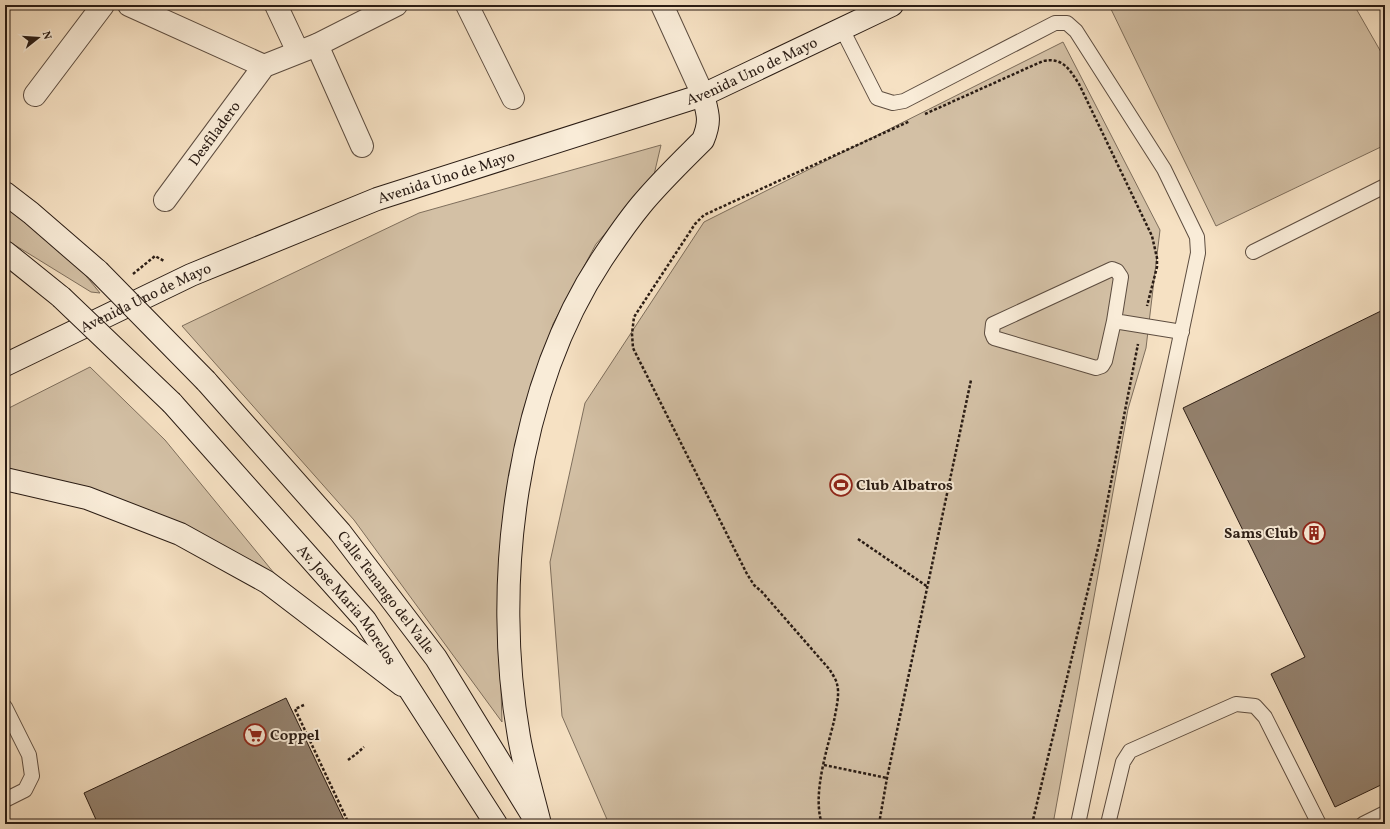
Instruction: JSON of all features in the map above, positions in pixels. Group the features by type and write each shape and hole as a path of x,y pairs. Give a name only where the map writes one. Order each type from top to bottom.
{"main road":[{"path":"35,95 103,5"},
{"path":"129,5 264,66 308,48 396,5"},
{"path":"276,5 308,48 362,146"},
{"path":"467,5 513,98"},
{"path":"539,824 519,738 513,695 509,608 510,558 515,508 531,423 541,389 556,348 583,291 601,261 642,204 703,140 708,129 708,117 703,95 662,5"},
{"name":"Avenida Uno de Mayo","path":"5,365 191,275 377,199 703,95 892,5"},
{"name":"Desfiladero","path":"165,200 264,66"},
{"name":"Calle Tenango del Valle","path":"5,193 31,213 98,271 206,381 340,532 431,651 539,824"},
{"name":"Av. Jose Maria Morelos","path":"5,252 61,297 172,403 365,620 496,824"},
{"path":"5,479 87,498 180,534 267,582 414,695"}],"lane":[{"path":"842,29 877,98 893,103 904,101 1055,23 1067,23 1076,30 1164,169 1197,237 1198,253 1182,332 1078,824"},
{"path":"1254,252 1385,188"},
{"path":"1112,269 1117,271 1121,277 1114,320 1105,361 1102,366 1096,368 994,338 992,333 993,324 1112,269"},
{"path":"1114,320 1182,332"},
{"path":"1108,824 1124,762 1130,751 1236,704 1255,706 1265,717 1319,824"},
{"path":"5,707 30,755 32,776 24,790 5,800"},
{"path":"1363,824 1385,813"}],"path":[{"path":"922,115 1043,61 1052,59 1061,63 1070,70 1082,91 1152,236 1157,258 1157,267 1142,325 1099,544 1032,824"},
{"path":"822,824 818,814 819,793 836,710 838,697 837,683 830,670 762,592 754,585 747,574 634,348 632,334 634,317 695,224 704,215 915,118"},
{"path":"128,278 155,256 191,275"},
{"path":"879,824 887,778 971,380"},
{"path":"858,539 928,587"},
{"path":"304,705 295,709 349,824"},
{"path":"348,760 364,748"},
{"path":"824,765 887,778"}],"shaded area":[{"path":"1109,5 1354,5 1385,59 1385,145 1216,226"},
{"name":"Club Albatros","path":"1063,42 1160,230 1146,348 1128,409 1053,824 609,824 562,716 550,562 585,403 704,222"},
{"path":"661,145 653,179 596,244 553,324 517,457 504,526 498,593 502,722 354,520 182,326 419,213"},
{"path":"5,202 82,271 100,293 91,292 5,239"},
{"path":"90,367 165,440 283,584 5,470 5,410"}],"building":[{"name":"Sams Club","path":"1385,309 1385,783 1335,807 1271,674 1305,657 1183,408"},
{"name":"Coppel","path":"286,698 345,822 341,824 98,824 84,793"}],"place":[{"name":"Club Albatros","path":"841,485"},
{"name":"Sams Club","path":"1314,533"},
{"name":"Coppel","path":"255,735"}]}
